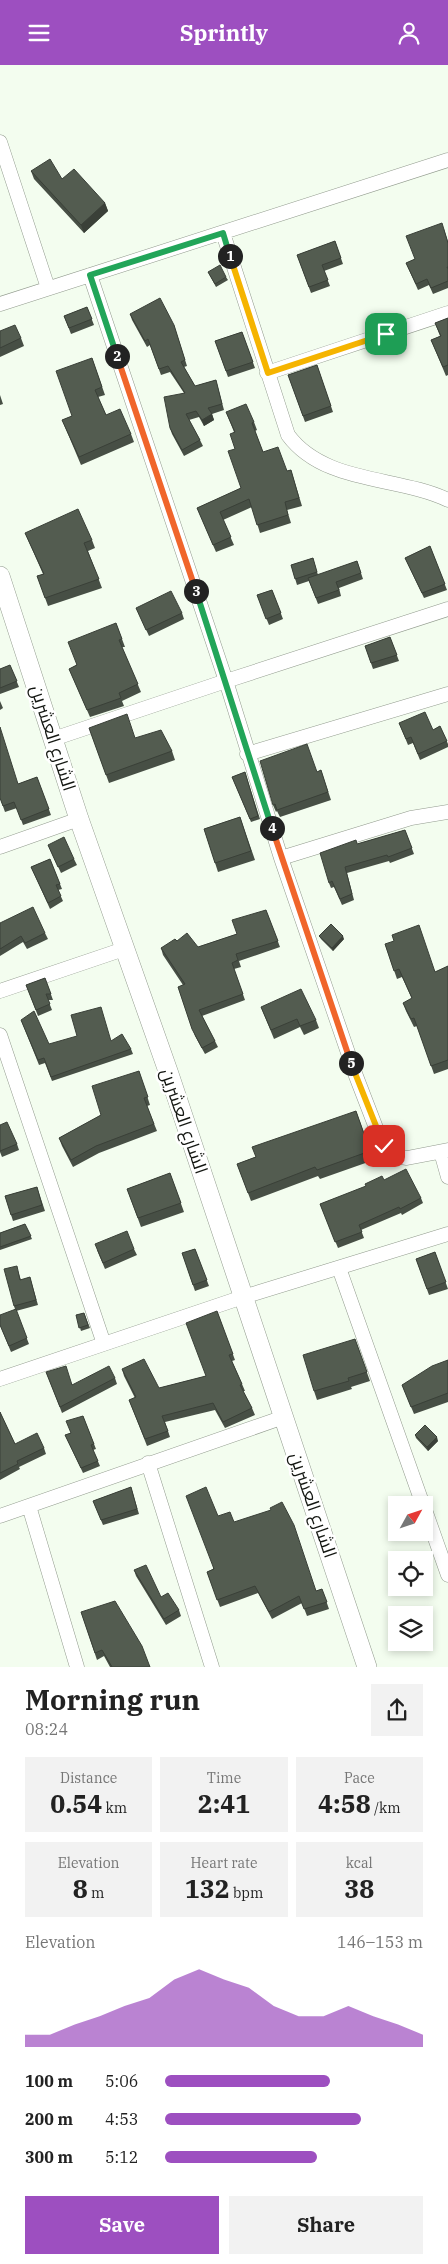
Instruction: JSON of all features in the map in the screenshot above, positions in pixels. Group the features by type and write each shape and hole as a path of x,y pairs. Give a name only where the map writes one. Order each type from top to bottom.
{"street":[{"path":"0,142 48,289"},
{"path":"0,304 448,160"},
{"path":"223,233 288,435 297,447 333,467 355,475 422,489 448,500"},
{"path":"90,275 226,681 247,754 281,858 356,1076 384,1146 395,1157 445,1151 448,1177"},
{"path":"268,373 448,313"},
{"name":"الشارع العشرين","path":"0,576 79,819 169,1074 367,1667"},
{"path":"53,739 448,609"},
{"path":"247,754 448,694"},
{"path":"281,858 411,818 448,812"},
{"path":"0,847 79,819"},
{"path":"0,991 124,949"},
{"path":"0,1035 104,1344"},
{"path":"0,1379 243,1297 448,1234"},
{"path":"338,1268 419,1496"},
{"path":"0,1516 284,1417"},
{"path":"148,1463 212,1667"},
{"path":"29,1507 77,1667"},
{"path":"433,1534 448,1575"}],"building":[{"path":"50,159 62,179 74,169 105,203 81,225 31,171"},
{"path":"442,223 448,243 448,281 431,288 427,279 416,284 406,263 415,259 406,236"},
{"path":"335,241 341,258 322,265 328,280 309,287 297,255"},
{"path":"220,265 226,277 215,284 208,272"},
{"path":"160,298 174,325 185,360 181,362 195,386 216,380 222,404 208,408 212,414 202,420 196,411 186,414 200,440 182,450 170,428 164,397 185,393 168,366 159,369 148,339 145,341 130,314"},
{"path":"87,307 92,319 69,328 64,316"},
{"path":"448,318 448,365 443,367 431,340 441,336 435,323"},
{"path":"15,325 21,338 0,348 0,331"},
{"path":"242,332 253,362 226,371 215,341"},
{"path":"92,358 102,387 95,390 106,415 120,409 131,434 79,457 62,420 72,416 56,371"},
{"path":"317,365 331,406 303,416 288,375"},
{"path":"246,404 254,422 252,423 263,452 278,447 287,471 291,470 299,498 285,502 288,515 257,525 249,499 220,512 231,537 213,545 197,508 241,488 228,451 235,449 230,434 235,432 226,412"},
{"path":"78,509 92,540 84,543 99,579 45,598 37,576 44,574 25,533"},
{"path":"430,546 445,584 422,593 405,558"},
{"path":"313,558 317,572 295,579 291,565"},
{"path":"357,561 361,573 336,582 339,590 316,598 308,578"},
{"path":"272,590 281,613 266,619 257,595"},
{"path":"171,591 182,613 146,630 136,608"},
{"path":"116,623 122,639 119,640 138,684 119,693 121,698 87,710 69,669 77,665 68,642"},
{"path":"390,637 397,655 371,663 365,646"},
{"path":"10,665 17,681 0,688 0,669"},
{"path":"425,712 433,730 440,726 447,741 418,754 411,737 406,739 399,723"},
{"path":"127,714 135,738 161,730 172,751 106,775 89,728"},
{"path":"0,727 18,784 37,777 49,809 21,820 14,802 3,806 0,798"},
{"path":"307,744 317,772 321,770 328,792 277,810 275,804 273,805 260,761"},
{"path":"245,772 258,816 250,819 232,777"},
{"path":"240,817 251,851 215,863 204,829"},
{"path":"405,830 412,848 388,857 387,855 345,867 352,894 340,899 332,881 329,883 320,853 356,840 357,844"},
{"path":"64,837 74,859 58,867 48,845"},
{"path":"50,859 60,884 56,885 61,896 48,903 31,867"},
{"path":"33,907 45,933 25,943 21,936 0,949 0,923"},
{"path":"266,910 278,941 236,954 238,960 232,963 243,994 199,1010 215,1041 202,1048 192,1029 178,987 185,984 161,948 175,939 177,941 187,933 198,947 237,934 232,920"},
{"path":"331,924 343,936 332,948 319,936"},
{"path":"419,925 435,972 448,966 448,1060 431,1066 414,1018 411,1019 403,1003 412,998 399,969 394,971 385,944 394,941 392,935"},
{"path":"45,978 51,994 46,994 50,1004 36,1010 26,985"},
{"path":"301,989 316,1020 300,1026 297,1019 271,1030 261,1007"},
{"path":"101,1007 111,1041 122,1034 131,1049 51,1077 44,1058 38,1060 21,1020 34,1011 49,1044 77,1036 71,1015"},
{"path":"139,1071 148,1097 144,1098 154,1124 96,1146 71,1160 59,1138 101,1115 92,1086"},
{"path":"356,1111 370,1151 317,1170 315,1167 248,1193 237,1164 256,1157 252,1147"},
{"path":"7,1122 17,1144 0,1151 0,1125"},
{"path":"406,1169 421,1198 400,1209 399,1207 359,1225 362,1232 335,1242 320,1204 366,1186 365,1184 382,1176 384,1180"},
{"path":"170,1173 181,1203 138,1218 127,1189"},
{"path":"37,1187 42,1205 11,1215 5,1196"},
{"path":"25,1224 31,1236 0,1247 0,1233"},
{"path":"127,1231 134,1249 103,1263 95,1244"},
{"path":"195,1249 207,1280 193,1285 182,1253"},
{"path":"435,1252 446,1282 427,1289 416,1259"},
{"path":"17,1266 20,1280 30,1277 36,1300 14,1306 4,1269"},
{"path":"16,1309 27,1338 9,1346 0,1325 0,1315"},
{"path":"217,1311 233,1354 229,1355 242,1384 240,1385 252,1408 223,1422 213,1403 162,1416 168,1431 145,1439 129,1400 136,1397 122,1369 144,1359 159,1388 206,1376 186,1323"},
{"path":"84,1313 88,1325 79,1328 76,1315"},
{"path":"355,1339 367,1372 348,1378 349,1381 314,1391 303,1355"},
{"path":"448,1360 448,1393 411,1407 402,1385 432,1366"},
{"path":"66,1366 72,1385 109,1366 115,1378 60,1407 46,1372"},
{"path":"0,1412 15,1444 37,1433 44,1448 17,1461 18,1464 0,1473"},
{"path":"83,1416 94,1444 91,1445 98,1461 81,1468 65,1435 71,1433 66,1421"},
{"path":"425,1425 437,1437 427,1447 415,1435"},
{"path":"131,1487 137,1509 101,1520 93,1501"},
{"path":"206,1487 218,1516 230,1512 234,1522 271,1510 270,1508 282,1502 294,1525 316,1591 322,1589 327,1602 304,1609 299,1596 269,1612 255,1586 217,1600 207,1572 214,1569 186,1496"},
{"path":"146,1565 161,1597 168,1593 179,1610 164,1619 134,1570"},
{"path":"115,1601 142,1646 150,1667 112,1667 102,1650 95,1653 81,1612"}],"route":[{"path":"384,1146 356,1076 281,858 247,754 226,681 90,275 223,233 268,373 386,334"}]}
